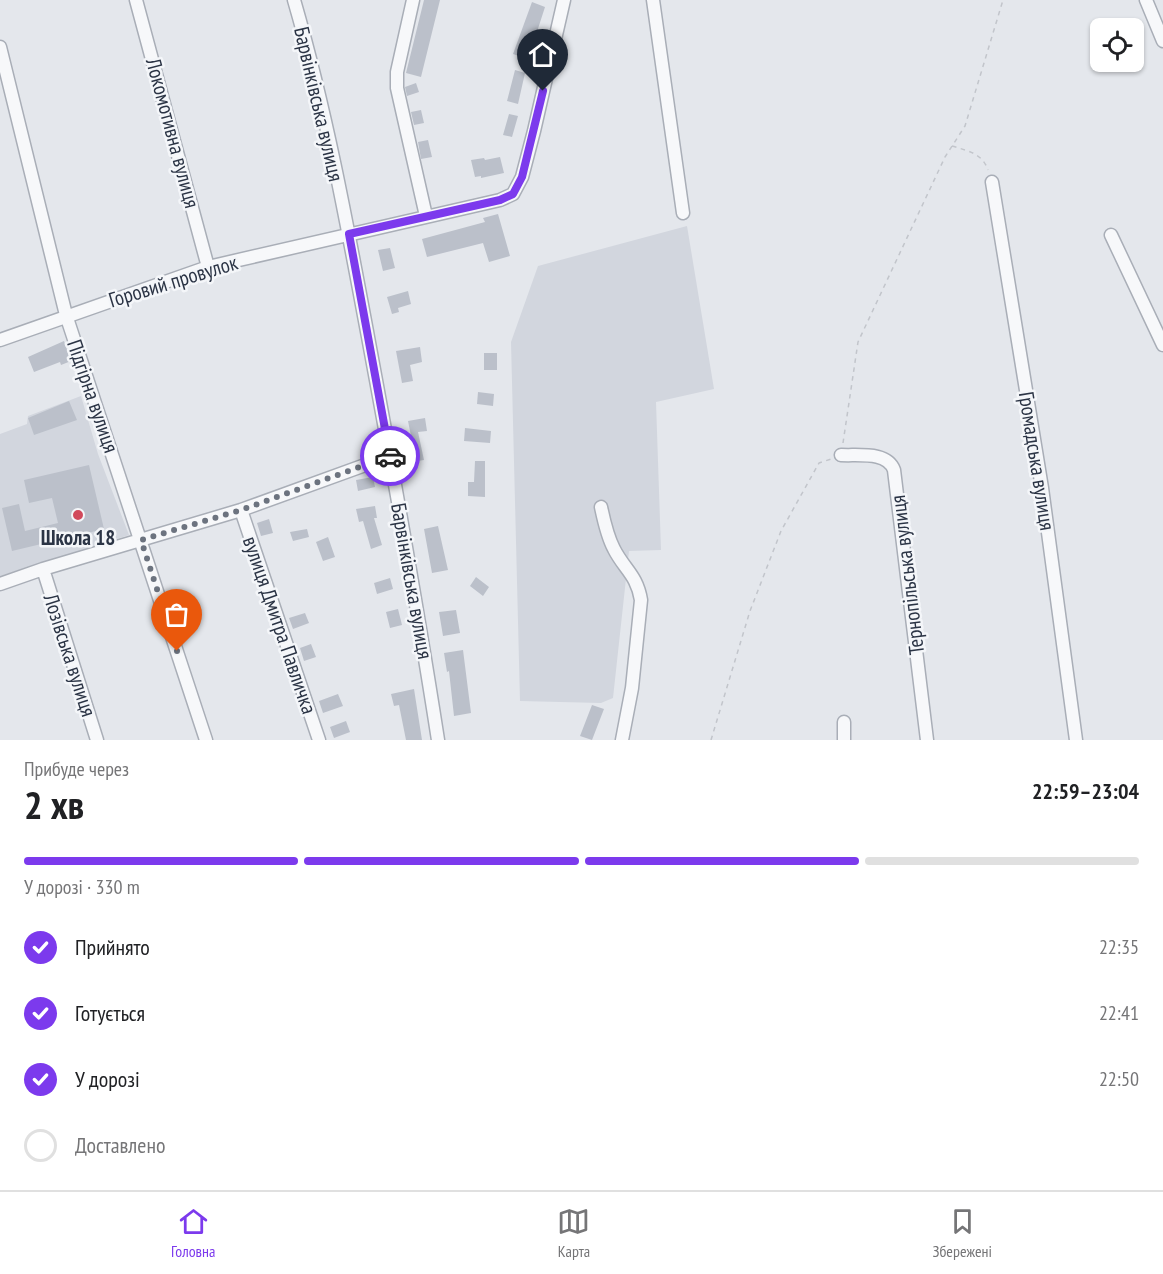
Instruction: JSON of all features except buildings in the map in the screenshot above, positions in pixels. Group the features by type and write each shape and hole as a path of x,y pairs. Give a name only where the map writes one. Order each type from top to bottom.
{"street":[{"name":"Локомотивна вулиця","path":"136,0 208,267"},
{"name":"Барвінківська вулиця","path":"294,0 309,50 349,234 417,605 438,740"},
{"path":"413,0 397,72 397,88 426,216"},
{"name":"Горовий провулок","path":"0,339 208,267 500,200 513,194 522,177 564,0"},
{"path":"653,0 683,213"},
{"path":"1146,0 1163,41"},
{"name":"Підгірна вулиця","path":"0,47 66,315 206,740"},
{"name":"Громадська вулиця","path":"992,182 1042,488 1076,740"},
{"path":"1111,235 1163,345"},
{"name":"Тернопільська вулиця","path":"841,455 881,457 892,463 927,740"},
{"path":"0,584 241,510 390,456"},
{"path":"601,507 612,547 638,586 641,600 632,688 622,740"},
{"name":"вулиця Дмитра Павличка","path":"241,510 319,740"},
{"name":"Лозівська вулиця","path":"43,569 97,740"},
{"path":"844,722 844,740"}],"path":[{"path":"711,740 750,611 781,531 819,463 841,455 858,342 952,146 965,126 1003,0"},
{"path":"952,146 975,152 985,162 992,182"}],"shaded area":[{"path":"687,226 714,389 656,402 661,550 629,551 613,698 601,703 520,701 511,342 538,266"},
{"path":"81,396 98,454 129,535 0,576 0,434 27,424 28,416"}],"way so far":[{"path":"177,651 141,540 241,510 390,456"}],"place":[{"name":"Школа 18","path":"78,515"}],"route":[{"path":"390,456 349,234 500,200 513,194 522,177 543,91"}]}
